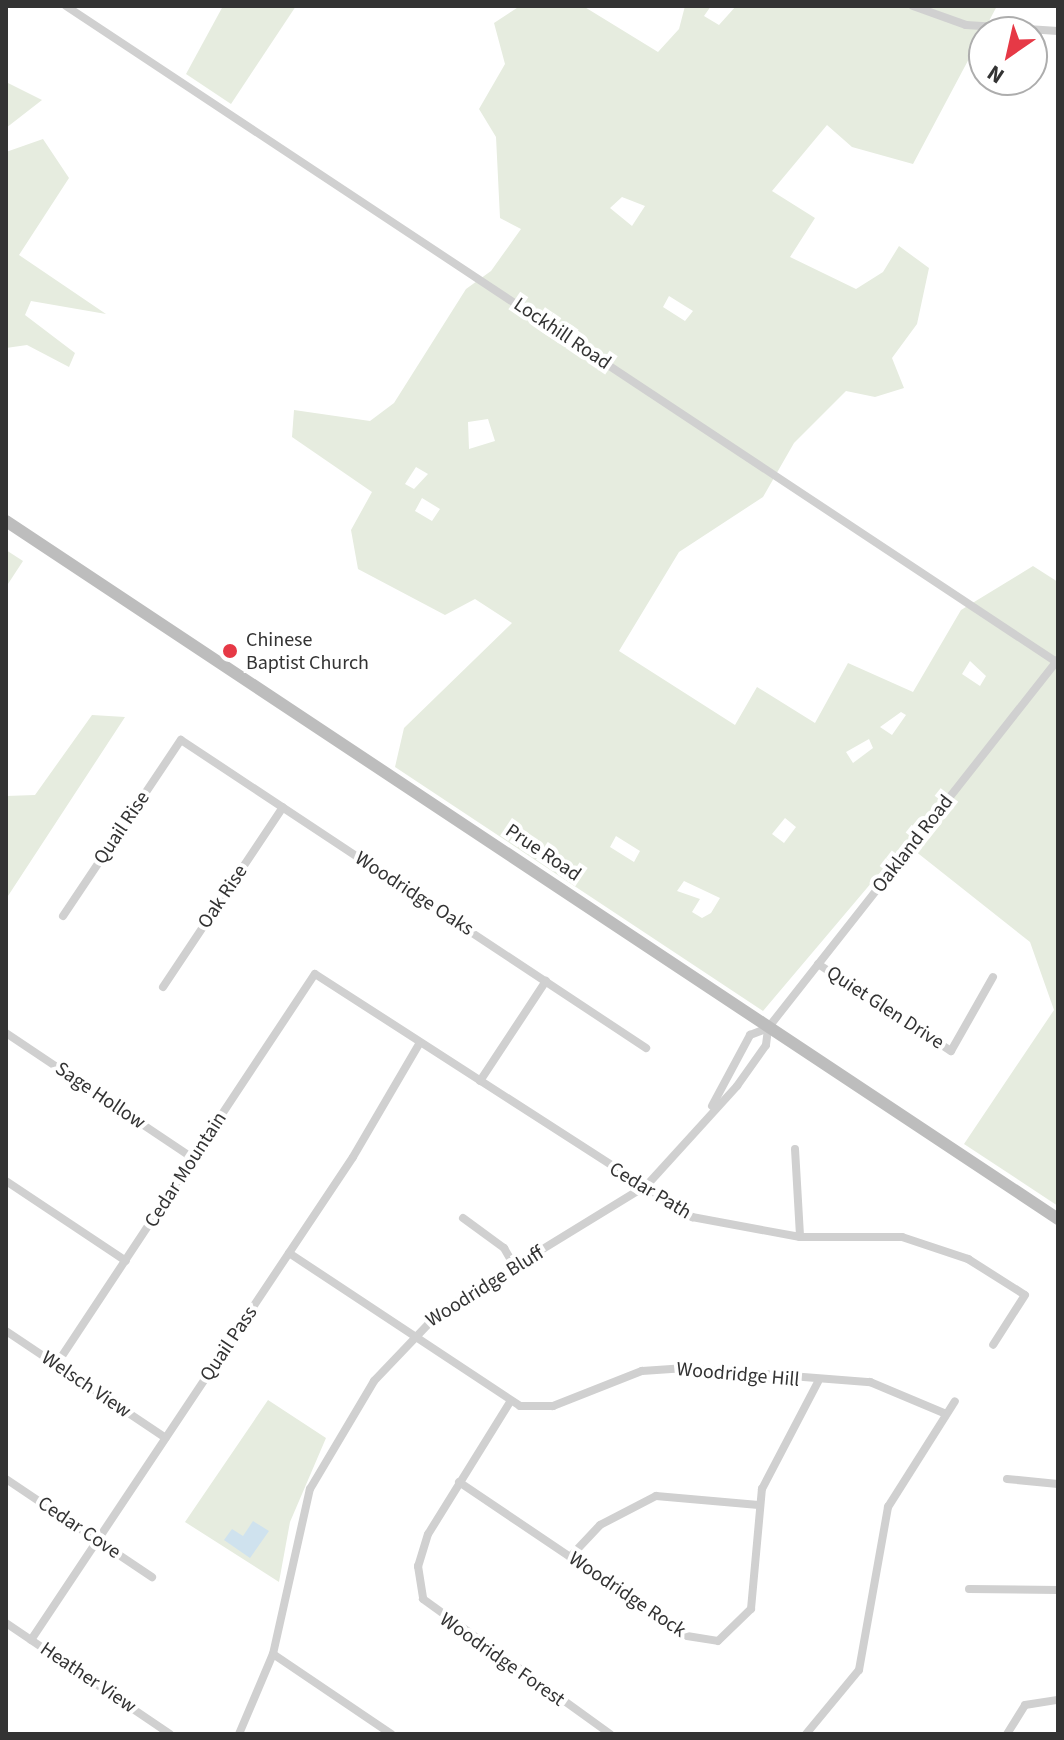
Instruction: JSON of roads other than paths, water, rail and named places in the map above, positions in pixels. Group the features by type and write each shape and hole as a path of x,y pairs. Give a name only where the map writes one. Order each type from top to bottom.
{"main road":[{"name":"Prue Road","path":"6,521 1058,1219"}],"street":[{"name":"Lockhill Road","path":"66,6 1058,662"},
{"path":"913,6 966,25 1058,31"},
{"name":"Oakland Road","path":"768,1028 1058,662"},
{"name":"Woodridge Oaks","path":"181,740 646,1048"},
{"name":"Quail Rise","path":"63,916 181,740"},
{"name":"Oak Rise","path":"163,987 283,807"},
{"name":"Quiet Glen Drive","path":"818,964 951,1051 993,977"},
{"name":"Cedar Path","path":"315,974 642,1188 709,1223 800,1237 925,1242 1025,1295 993,1345"},
{"name":"Cedar Mountain","path":"56,1365 315,974"},
{"path":"480,1081 546,981"},
{"name":"Woodridge Bluff","path":"710,1110 750,1035 768,1028"},
{"name":"Woodridge Bluff","path":"239,1734 273,1654 310,1489 352,1414 412,1336 642,1188 744,1076 768,1028"},
{"name":"Sage Hollow","path":"6,1033 194,1159"},
{"name":"Quail Pass","path":"31,1640 289,1253 419,1044"},
{"path":"795,1149 800,1237"},
{"path":"6,1181 126,1261"},
{"path":"463,1218 504,1248 515,1267"},
{"name":"Woodridge Hill","path":"289,1253 510,1402 553,1406 618,1377 668,1369 886,1386 946,1414"},
{"name":"Welsch View","path":"6,1331 166,1438"},
{"name":"Woodridge Rock","path":"459,1482 687,1636 718,1641 751,1609 759,1505 785,1432 818,1382"},
{"path":"806,1734 859,1670 873,1620 882,1524 955,1401"},
{"name":"Woodridge Forest","path":"510,1402 459,1482 422,1550 423,1599 610,1734"},
{"name":"Cedar Cove","path":"6,1479 152,1577"},
{"path":"1007,1479 1058,1484"},
{"path":"570,1557 600,1525 656,1496 759,1505"},
{"path":"969,1589 1058,1590"},
{"name":"Heather View","path":"6,1623 170,1734"},
{"path":"273,1654 391,1734"},
{"path":"1007,1734 1025,1705 1058,1700"}],"water":[{"path":"253,1521 269,1531 250,1558 224,1540 232,1529 243,1536"}],"place":[{"name":"Chinese Baptist Church","path":"230,651"}]}
